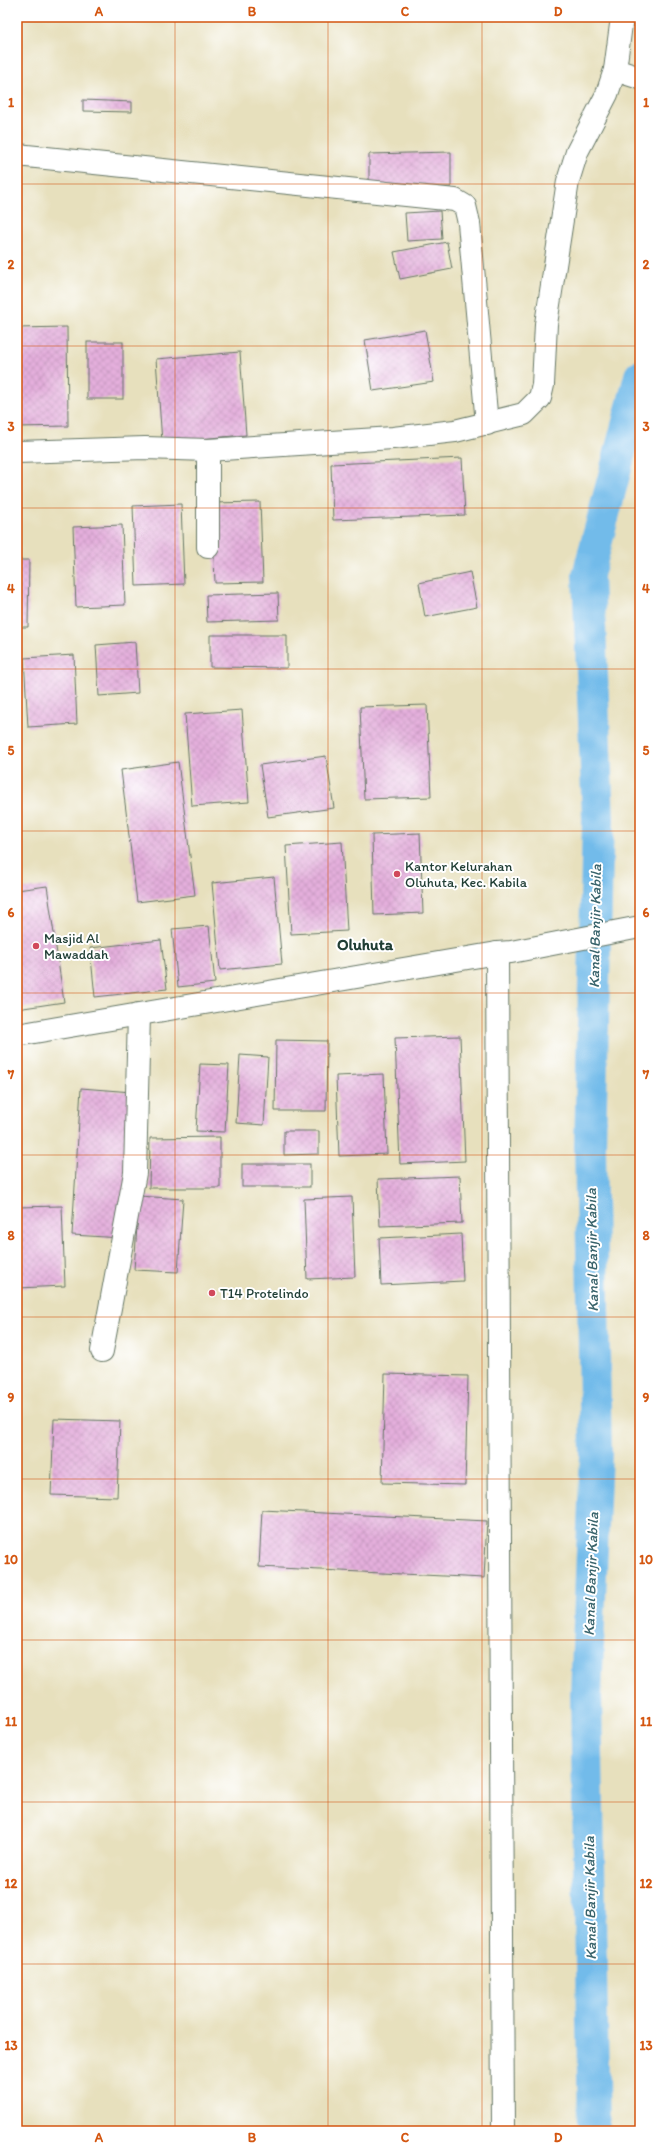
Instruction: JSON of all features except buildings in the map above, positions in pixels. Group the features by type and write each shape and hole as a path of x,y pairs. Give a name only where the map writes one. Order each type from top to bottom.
{"street":[{"path":"17,452 145,448 208,450 393,438 455,431 524,414 540,398 544,368 546,324 568,181 577,152 607,94 615,70 622,17"},
{"path":"615,70 640,78"},
{"path":"17,155 455,200 465,206 469,223 487,424"},
{"path":"208,450 208,547"},
{"path":"17,1035 504,952 640,927"},
{"path":"504,952 504,2131"},
{"path":"102,1351 135,1173 139,1014"}],"waterway":[{"name":"Kanal Banjir Kabila","path":"594,2131 586,1695 596,1454 590,1146 598,819 588,575 640,376"}],"place":[{"name":"Kantor Kelurahan Oluhuta, Kec. Kabila","path":"397,874"},
{"name":"Masjid Al Mawaddah","path":"36,946"},
{"name":"T14 Protelindo","path":"212,1293"}],"district":[{"name":"Oluhuta","path":"365,944"}]}
